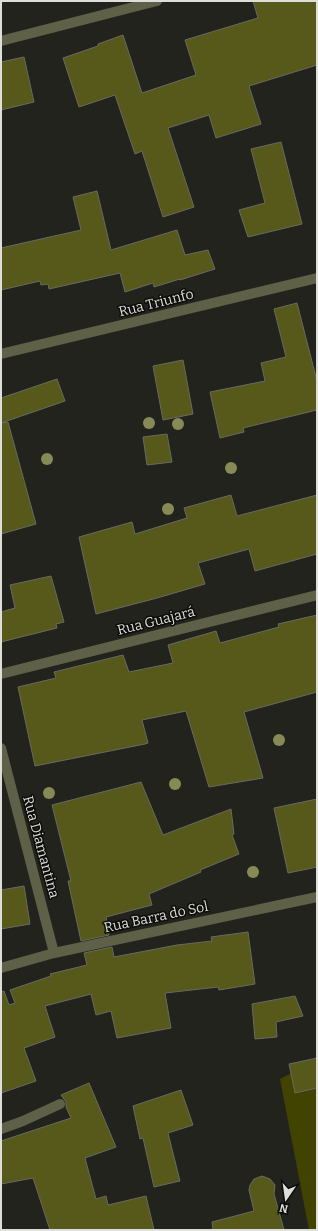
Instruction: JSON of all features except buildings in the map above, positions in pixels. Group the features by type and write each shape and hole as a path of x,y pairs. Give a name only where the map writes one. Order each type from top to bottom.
{"street":[{"path":"1,41 157,1"},
{"name":"Rua Triunfo","path":"1,354 317,278"},
{"name":"Rua Guajará","path":"1,674 317,595"},
{"name":"Rua Diamantina","path":"1,748 54,954"},
{"name":"Rua Barra do Sol","path":"1,968 54,954 317,897"},
{"path":"1,1129 23,1121 60,1104"}],"shaded area":[{"path":"317,1060 317,1230 309,1230 280,1079"}]}
